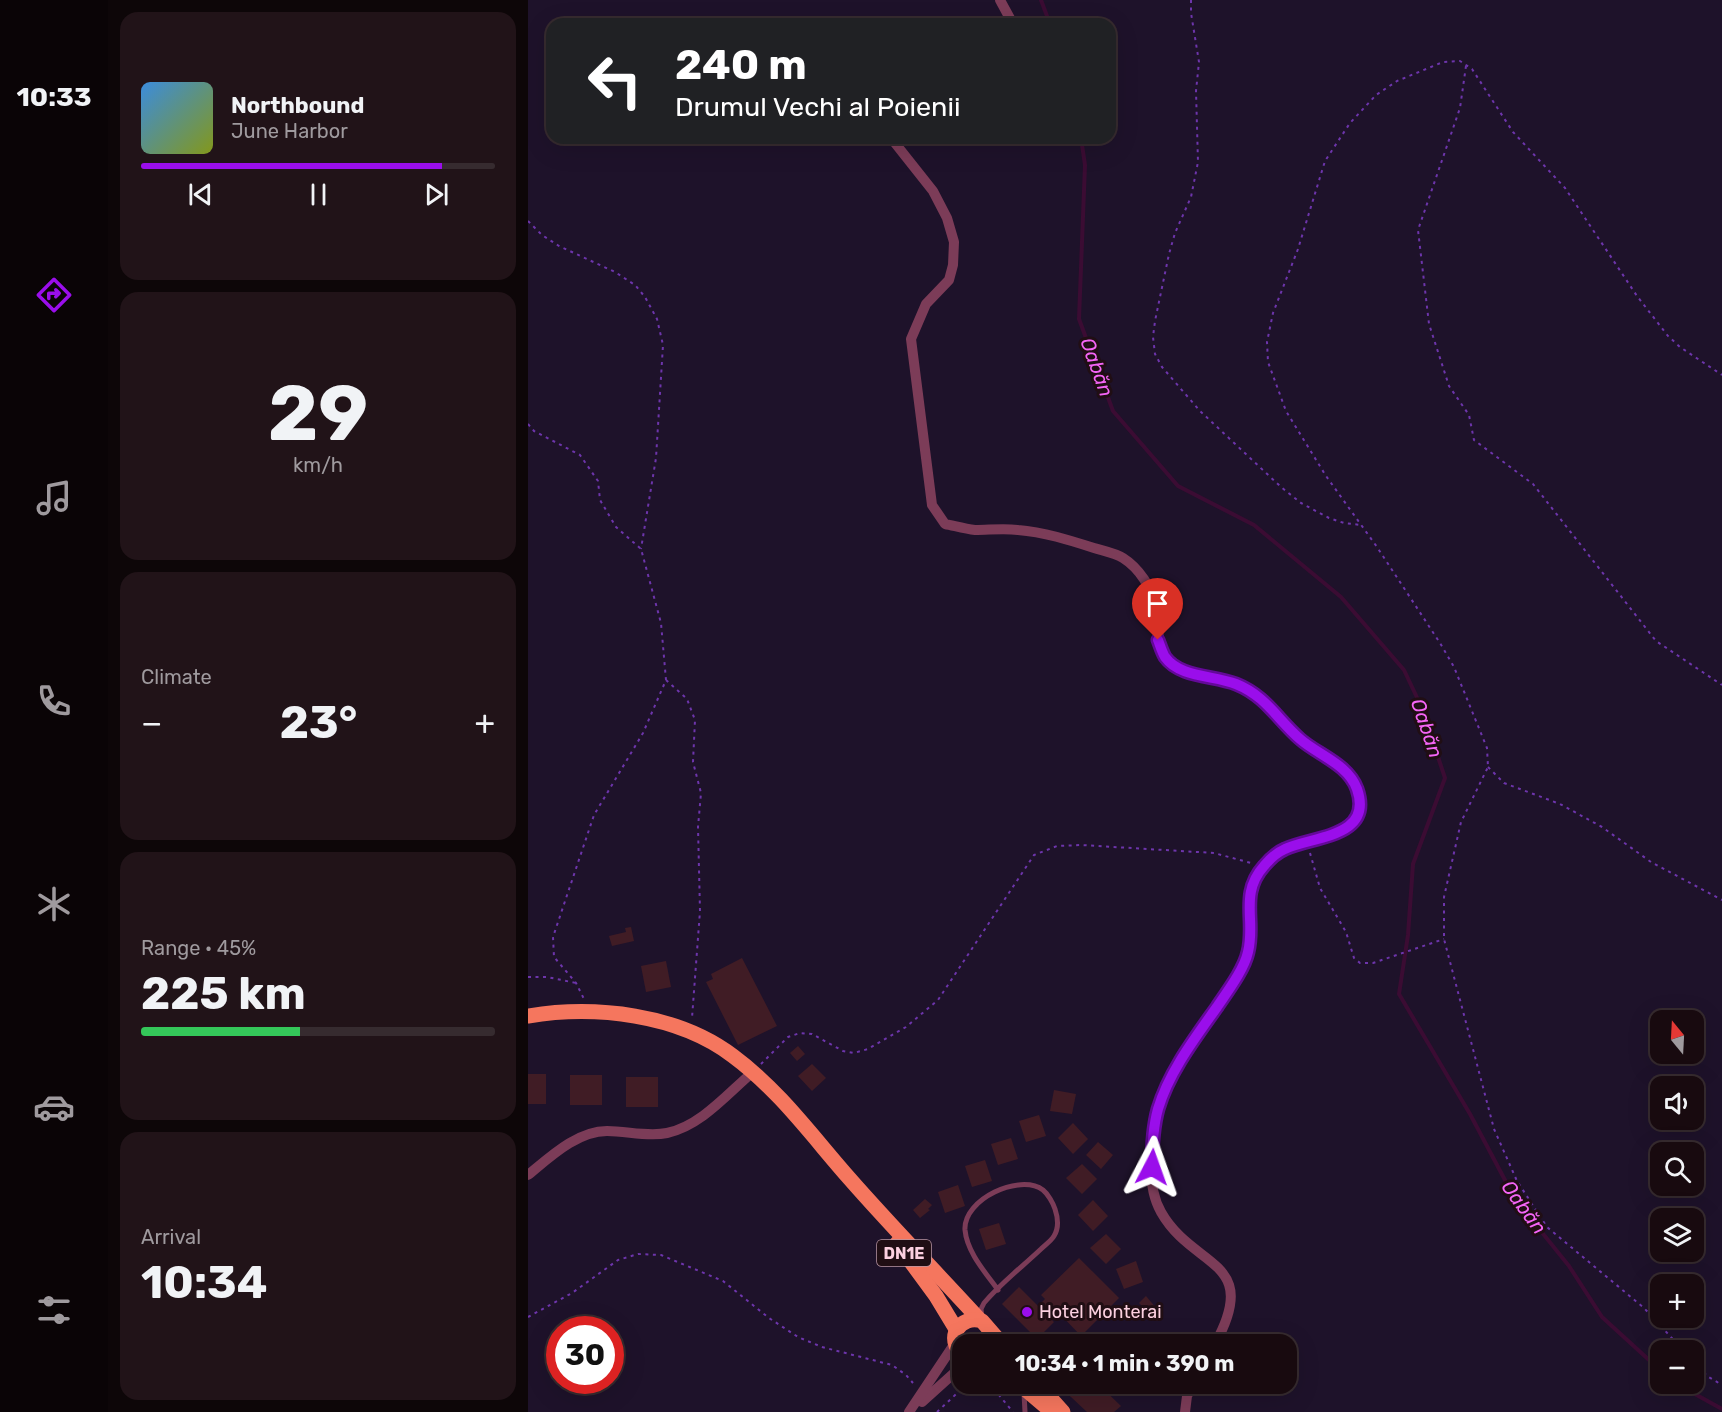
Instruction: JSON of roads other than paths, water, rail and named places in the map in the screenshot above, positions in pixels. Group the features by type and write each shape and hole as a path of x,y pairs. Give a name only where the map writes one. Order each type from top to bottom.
{"main road":[{"name":"DN1E","path":"528,1016 591,1012 647,1019 689,1032 716,1045 753,1072 790,1109 986,1329"},
{"name":"DN1E","path":"850,1179 936,1296 954,1334"},
{"path":"960,1334 964,1321 986,1329"},
{"path":"1035,1394 1052,1412"},
{"path":"1038,1394 1063,1412"}],"street":[{"path":"1000,0 1010,18"},
{"path":"896,144 933,191 947,218 954,242 953,265 949,280 926,304 911,339 932,505 945,524 971,530 1017,530 1061,537 1121,556 1137,569 1150,590 1155,605 1158,640 1165,657 1178,668 1235,683 1260,697 1314,751 1334,762 1350,775 1358,790 1359,808 1354,820 1345,829 1333,836 1283,849 1263,866 1250,889 1248,953 1234,981 1170,1079 1158,1109 1152,1150 1152,1184 1161,1211 1183,1240 1217,1264 1228,1281 1232,1300 1228,1321 1221,1334"},
{"path":"528,1175 557,1152 585,1136 607,1131 650,1135 682,1128 699,1119 753,1072"},
{"path":"910,1412 952,1351"},
{"path":"910,1412 952,1375"},
{"path":"1185,1412 1188,1394"}],"lane":[{"path":"986,1329 981,1309 984,1303 998,1290 1054,1235 1058,1224 1053,1203 1044,1190 1030,1184 984,1196 971,1209 965,1228 970,1249 998,1290"},
{"path":"1025,1412 1026,1394"}],"waterway":[{"name":"Oabăn","path":"1041,0 1048,18"},
{"name":"Oabăn","path":"1082,144 1085,165 1079,319 1113,411 1178,486 1254,525 1341,597 1404,670 1421,706 1445,778 1413,864 1408,935 1399,994 1470,1114 1515,1199 1569,1266 1602,1317 1650,1361"},
{"name":"Oabăn","path":"1695,1394 1722,1409"}],"place":[{"name":"Hotel Monterai","path":"1027,1312"}]}
